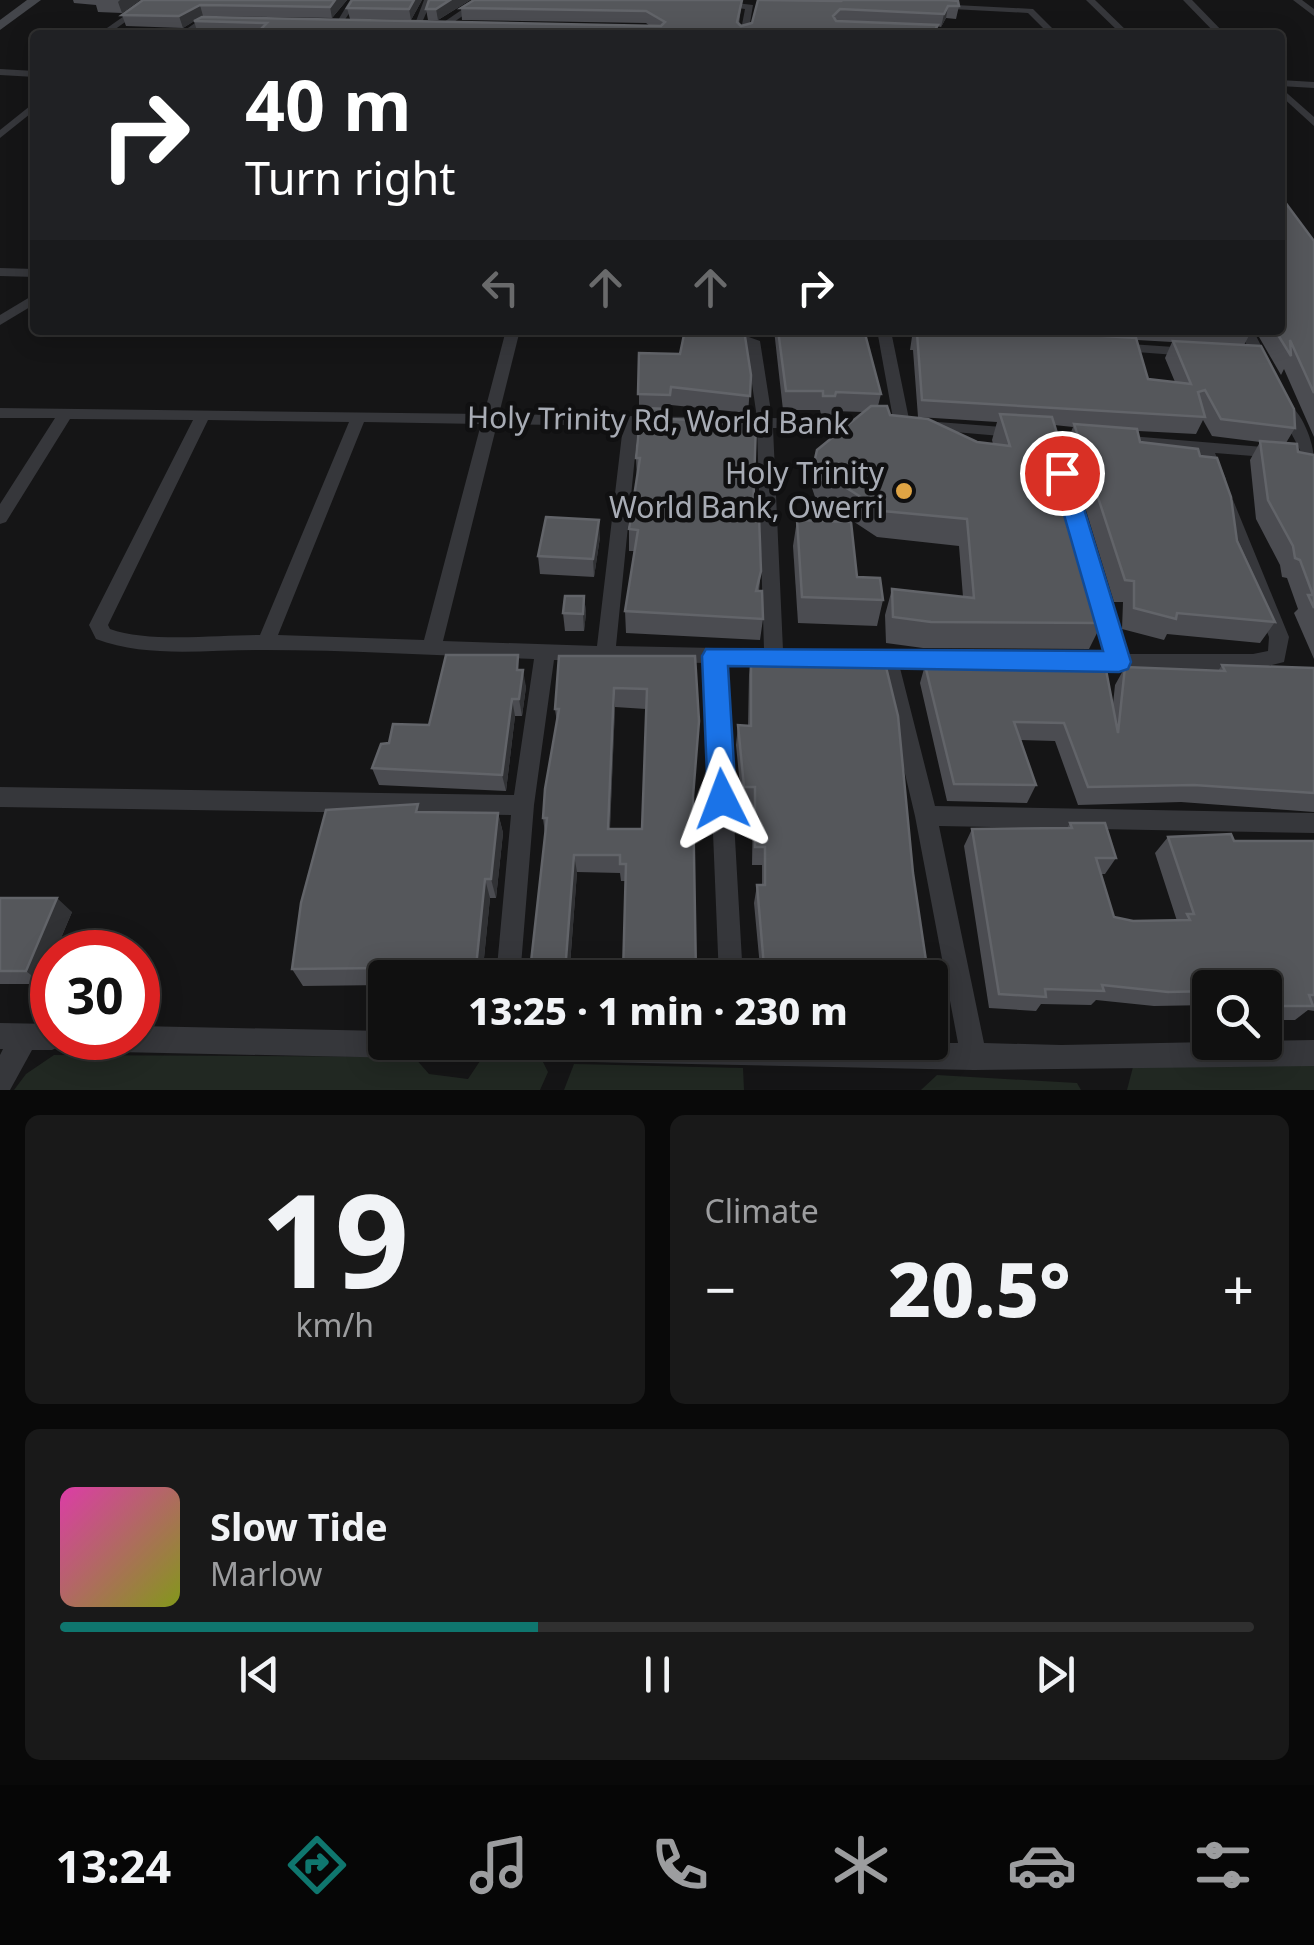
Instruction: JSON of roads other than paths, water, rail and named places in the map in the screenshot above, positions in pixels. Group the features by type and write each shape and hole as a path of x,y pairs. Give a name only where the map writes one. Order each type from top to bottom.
{"main road":[{"path":"0,26 35,0"}],"street":[{"path":"107,30 152,0"},
{"path":"322,25 340,30 354,0"},
{"path":"416,27 428,0"},
{"path":"436,30 482,0"},
{"path":"1090,0 1122,30"},
{"path":"1187,0 1217,30"},
{"path":"1296,0 1314,13"},
{"path":"715,3 762,5"},
{"path":"743,4 750,11 745,30"},
{"path":"916,5 1030,11 1050,30"},
{"path":"191,30 204,23 239,24"},
{"path":"400,26 456,27"},
{"path":"0,72 30,74"},
{"path":"1285,87 1314,85"},
{"path":"1285,92 1314,123"},
{"path":"0,135 30,111"},
{"path":"0,272 30,273"},
{"path":"0,321 30,301"},
{"path":"432,649 512,335"},
{"path":"686,335 746,337 753,341 765,424 774,658"},
{"path":"885,335 902,424"},
{"path":"1249,335 1268,373"},
{"path":"1101,346 1200,352"},
{"path":"1240,355 1260,356"},
{"path":"1276,390 1312,455"},
{"name":"Holy Trinity Rd, World Bank","path":"0,413 902,424 1312,455"},
{"path":"0,518 64,414"},
{"path":"204,414 98,625 103,634 119,640 774,658 1253,662 1277,656 1279,637 1206,447"},
{"path":"266,642 358,416"},
{"path":"606,654 631,421"},
{"path":"1051,435 1056,454"},
{"path":"1074,511 1119,662"},
{"path":"510,960 523,805 544,652"},
{"path":"714,656 729,960"},
{"path":"888,660 926,816 974,1057"},
{"path":"0,796 523,805"},
{"path":"926,816 1314,824"},
{"path":"0,1081 12,1036"},
{"path":"160,1039 368,1043"},
{"path":"948,1056 1314,1053"}],"place":[{"name":"Holy Trinity World Bank, Owerri","path":"904,491"}]}
